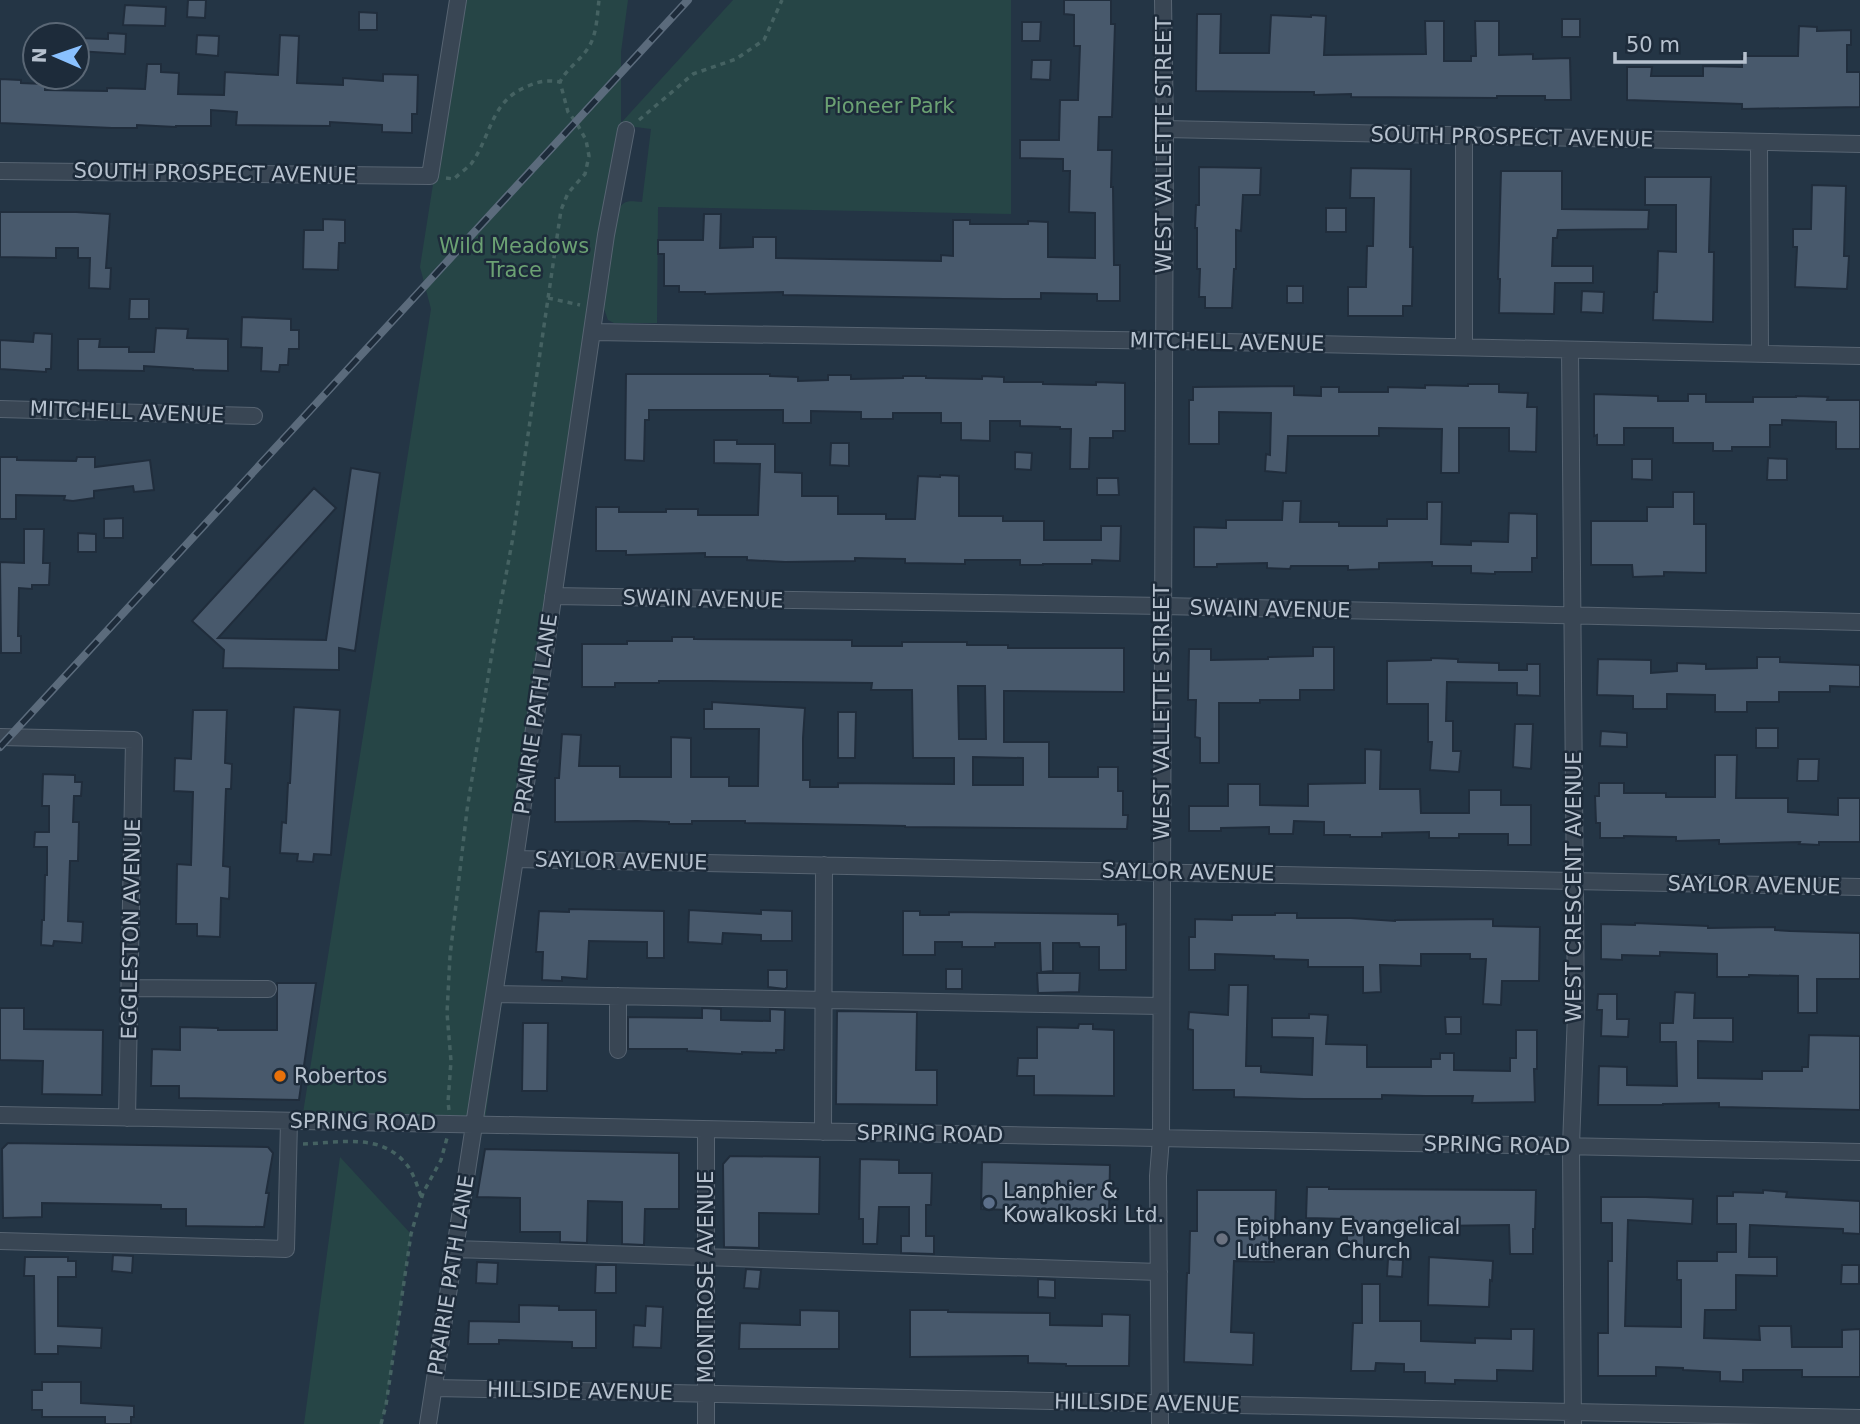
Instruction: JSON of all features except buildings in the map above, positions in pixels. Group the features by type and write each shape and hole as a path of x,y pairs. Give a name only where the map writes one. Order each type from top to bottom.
{"street":[{"path":"430,176 458,0"},
{"name":"WEST VALLETTE STREET","path":"1160,1424 1158,1176 1161,1138 1165,129 1163,0"},
{"name":"SOUTH PROSPECT AVENUE","path":"1165,129 1860,144"},
{"name":"PRAIRIE PATH LANE","path":"428,1424 495,994 606,234 626,130"},
{"path":"1464,136 1464,348"},
{"path":"1759,142 1760,354"},
{"name":"SOUTH PROSPECT AVENUE","path":"0,170 430,176"},
{"name":"MITCHELL AVENUE","path":"593,332 1860,356"},
{"name":"WEST CRESCENT AVENUE","path":"1570,350 1576,1012 1572,1146 1573,1418"},
{"name":"MITCHELL AVENUE","path":"0,409 254,416"},
{"name":"SWAIN AVENUE","path":"553,596 1163,606 1860,622"},
{"name":"EGGLESTON AVENUE","path":"0,737 134,740 127,1118"},
{"name":"SAYLOR AVENUE","path":"515,859 1860,887"},
{"path":"822,1132 824,865"},
{"path":"130,988 268,989"},
{"path":"495,994 1161,1006"},
{"path":"618,996 618,1050"},
{"name":"SPRING ROAD","path":"0,1115 1860,1152"},
{"path":"0,1241 286,1249 289,1121"},
{"name":"MONTROSE AVENUE","path":"706,1130 706,1424"},
{"path":"454,1250 1159,1272"},
{"name":"HILLSIDE AVENUE","path":"434,1388 1160,1404 1573,1418 1860,1418"}],"path":[{"path":"449,1111 447,1101 451,1061 447,1013 450,956 467,810 513,537 561,210 568,193 585,174 589,156 586,140 568,112 560,82 566,71 589,47 595,31 599,0"},
{"path":"626,130 693,74 736,59 764,40 782,0"},
{"path":"430,176 454,179 470,164 503,102 519,89 542,81 560,82"},
{"path":"548,298 596,309"},
{"path":"381,1424 411,1234 421,1198 441,1160 448,1133"},
{"path":"288,1145 369,1142 387,1147 409,1167 421,1198"}],"green space":[{"name":"Wild Meadows Trace","path":"462,0 628,0 621,52 621,123 733,0 1011,0 1011,214 658,207 657,323 614,323 608,320 603,306 618,211 630,201 642,202 651,129 620,125 598,337 485,1119 303,1113 431,309 420,267"},
{"path":"340,1157 411,1234 381,1424 304,1424"}],"railway":[{"path":"0,747 688,0"}],"place":[{"name":"Robertos","path":"280,1076"},
{"name":"Lanphier & Kowalkoski Ltd.","path":"989,1203"},
{"name":"Epiphany Evangelical Lutheran Church","path":"1222,1239"}],"park label":[{"name":"Pioneer Park","path":"889,106"}]}
